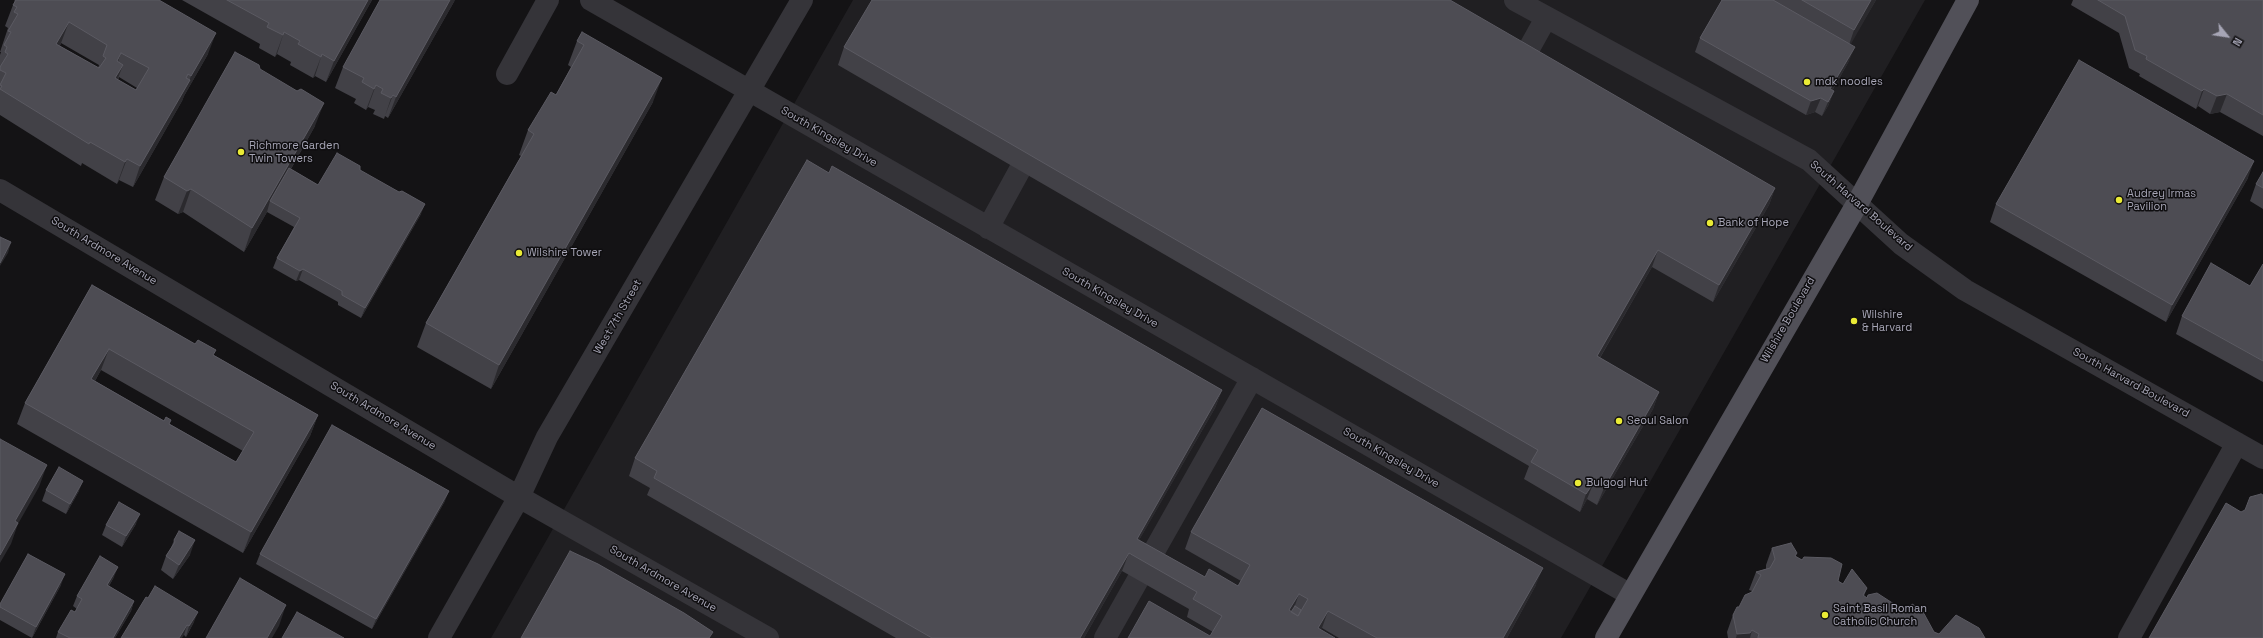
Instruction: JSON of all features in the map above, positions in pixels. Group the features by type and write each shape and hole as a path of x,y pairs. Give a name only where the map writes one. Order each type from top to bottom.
{"main road":[{"name":"Wilshire Boulevard","path":"1606,638 1630,594 1857,204 1968,0"}],"street":[{"path":"507,74 548,0"},
{"name":"South Kingsley Drive","path":"591,0 1630,594"},
{"name":"West 7th Street","path":"440,638 520,497 547,437 750,92 802,0"},
{"name":"South Harvard Boulevard","path":"1515,0 1809,160 1902,244 1965,290 2263,458"},
{"path":"1521,62 1546,18"},
{"path":"988,228 1043,128"},
{"name":"South Ardmore Avenue","path":"0,190 520,497 768,638"},
{"path":"1105,638 1252,378"},
{"path":"2129,638 2237,443"}],"shaded area":[{"path":"853,0 1925,0 1561,638 491,638"}],"building":[{"path":"16,0 159,0 216,33 191,76 188,74 186,78 190,80 140,166 127,159 125,162 90,142 89,144 0,89 2,86 0,85 6,73 0,70 0,67 8,54 5,52 7,47 4,45 11,32 8,31 18,14 14,12 17,7 13,5","holes":["69,22 107,45 103,56 106,58 99,68 56,44","121,53 149,68 136,90 115,78 123,65 117,61"]},
{"path":"227,0 368,0 334,61 322,54 321,57 298,44 300,41 284,32 283,35 267,27 269,23"},
{"path":"380,0 450,0 396,97 393,95 391,98 381,93 383,89 376,85 374,89 362,82 364,78 343,67"},
{"path":"872,0 1450,0 1775,188 1719,285 1658,250 1597,356 1659,392 1604,488 1594,482 1586,494 1531,462 1538,450 844,47"},
{"path":"1722,0 1773,0 1855,47 1830,89 1834,91 1828,102 1821,98 1811,101 1700,38"},
{"path":"1802,0 1871,0 1854,30"},
{"path":"2098,0 2263,0 2263,115 2227,94 2217,96 2204,89 2202,91 2146,59 2147,56 2135,50 2125,16"},
{"name":"Wilshire Tower","path":"582,32 662,78 499,365 426,323 534,134 528,130 551,92 556,95 584,45 577,41"},
{"name":"Richmore Garden Twin Towers","path":"235,52 259,65 260,69 297,91 301,89 324,103 252,228 191,189 187,191 164,177"},
{"name":"Audrey Irmas Pavilion","path":"2079,60 2254,161 2172,305 1996,204"},
{"path":"337,153 360,166 360,170 399,192 402,191 425,204 365,308 342,295 342,291 303,269 300,271 277,258 300,218 270,201 289,168 318,185"},
{"path":"807,160 829,173 832,166 1222,390 1137,539 1205,577 1209,569 1238,586 1250,565 1191,532 1262,408 1543,568 1503,638 1377,638 1328,611 1318,628 1335,638 1128,638 1149,601 1210,636 1222,616 1193,599 1197,592 1129,553 1080,638 932,638 654,478 657,471 635,458","holes":["1299,594 1308,599 1298,616 1289,610"]},
{"path":"2263,172 2263,188 2256,184"},
{"path":"0,237 11,242 0,263"},
{"path":"2211,263 2250,286 2263,264 2263,361 2182,316"},
{"path":"92,285 195,344 198,340 216,350 213,355 318,415 251,532 25,403","holes":["109,349 254,432 236,462 169,424 171,420 166,417 164,421 91,379"]},
{"path":"332,425 449,491 376,619 260,554"},
{"path":"0,439 47,465 15,521 18,523 0,555"},
{"path":"59,467 83,481 70,504 46,490"},
{"path":"2261,494 2263,495 2263,638 2149,638 2226,503 2241,512 2245,510 2250,497"},
{"path":"119,502 140,514 126,536 106,525"},
{"path":"179,531 195,540 179,565 166,556 175,542 174,540"},
{"path":"1791,543 1797,553 1795,556 1802,560 1804,557 1831,558 1842,564 1838,581 1843,584 1852,569 1867,588 1863,595 1867,598 1868,595 1877,593 1894,604 1890,611 1896,614 1908,610 1912,604 1922,610 1934,632 1939,634 1956,615 1979,628 1985,638 1758,638 1759,634 1752,630 1750,633 1737,634 1733,615 1745,595 1752,592 1761,575 1756,572 1770,568 1775,559 1772,548"},
{"path":"570,551 598,564 684,613 713,632 709,638 521,638"},
{"path":"28,554 65,574 36,627 0,607 0,604"},
{"path":"100,556 118,567 107,585 134,601 113,638 70,638 58,632 71,610 75,612 82,599 77,596"},
{"path":"240,578 286,605 267,638 206,638"},
{"path":"155,586 198,612 189,626 187,625 179,638 121,638 146,597 148,598"},
{"path":"1295,606 1301,610 1298,616 1291,612"},
{"path":"297,612 344,638 282,638"}],"place":[{"name":"mdk noodles","path":"1807,82"},
{"name":"Richmore Garden Twin Towers","path":"241,152"},
{"name":"Audrey Irmas Pavilion","path":"2119,200"},
{"name":"Bank of Hope","path":"1710,223"},
{"name":"Wilshire Tower","path":"519,253"},
{"name":"Wilshire & Harvard","path":"1854,321"},
{"name":"Seoul Salon","path":"1619,421"},
{"name":"Bulgogi Hut","path":"1578,483"},
{"name":"Saint Basil Roman Catholic Church","path":"1825,615"}]}
